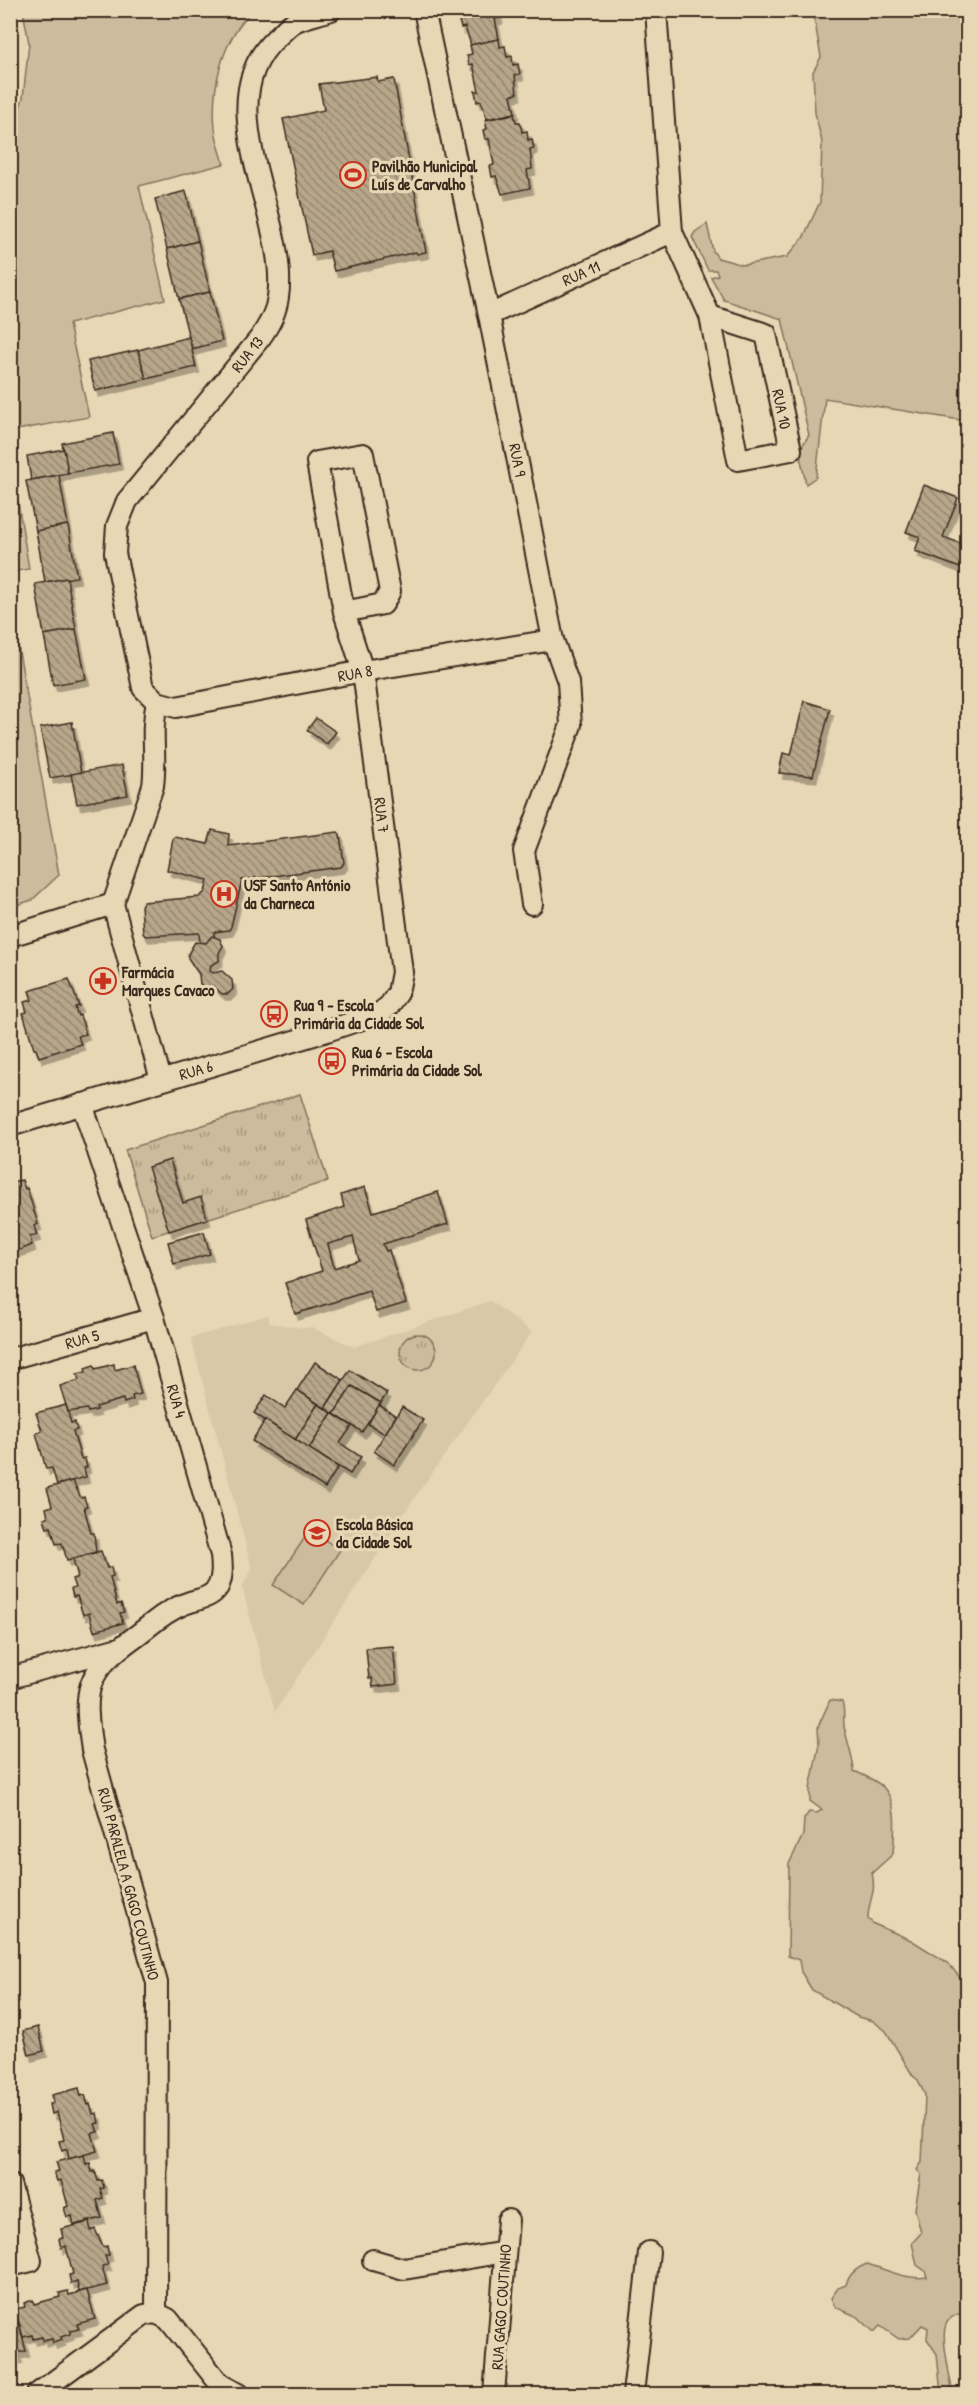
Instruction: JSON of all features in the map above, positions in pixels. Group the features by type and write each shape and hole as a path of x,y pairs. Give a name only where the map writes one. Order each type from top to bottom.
{"street":[{"name":"RUA 13","path":"157,702 143,688 115,553 117,526 127,501 260,338 273,317 278,296 279,265 249,134 249,85 266,48 294,21 331,10"},
{"name":"RUA 9","path":"424,10 489,315 553,640 568,682 571,725 524,851 532,904"},
{"name":"RUA 10","path":"656,10 672,232 710,316 738,460 791,450 766,334 710,316"},
{"name":"RUA 11","path":"489,315 672,232"},
{"name":"RUA 7","path":"344,612 383,604 390,591 363,454 317,462 344,612 363,671 402,972 398,993 389,1006 380,1013"},
{"name":"RUA 8","path":"157,702 176,707 363,671 553,640"},
{"path":"157,702 152,723 156,769 153,786 113,904 161,1080"},
{"path":"10,936 113,904"},
{"name":"RUA 6","path":"10,1126 324,1032 380,1013"},
{"name":"RUA 4","path":"82,1104 154,1318 221,1555 222,1575 217,1588 203,1599 183,1604 159,1617 118,1648"},
{"name":"RUA 5","path":"10,1359 154,1318"},
{"path":"10,1678 118,1648"},
{"name":"RUA PARALELA A GAGO COUTINHO","path":"118,1648 102,1663 93,1677 88,1695 87,1719 92,1750 157,1983 156,2313"},
{"path":"10,2184 16,2228 31,2261 10,2266"},
{"name":"RUA GAGO COUTINHO","path":"494,2394 508,2220"},
{"path":"373,2260 404,2269 505,2252"},
{"path":"633,2394 650,2252"},
{"path":"37,2394 144,2315 156,2313 168,2319 212,2389 238,2394"}],"shaded area":[{"name":"Escola Básica da Cidade Sol","path":"490,1301 532,1332 415,1497 275,1712 242,1587 252,1569 191,1338 268,1315 270,1323 311,1327 354,1347"}],"green space":[{"path":"23,11 252,11 233,36 226,50 217,81 215,128 224,164 139,186 165,299 69,324 89,417 11,431 10,136 23,98 29,43"},
{"path":"813,11 967,11 967,421 825,398 816,477 806,484 799,451 809,435 782,319 724,300 711,277 718,275 716,270 708,270 692,237 695,232 707,224 713,251 718,258 743,265 787,257 803,238 820,202 822,142 815,113 813,72 821,57"},
{"path":"11,460 29,569 10,572"},
{"path":"10,601 59,875 32,900 11,907"},
{"path":"300,1094 328,1181 152,1236 125,1150"},
{"path":"418,1334 431,1339 436,1352 431,1365 418,1370 405,1365 400,1352 405,1339"},
{"path":"310,1530 340,1550 304,1605 273,1585"},
{"path":"830,1700 842,1702 844,1726 854,1771 884,1788 894,1811 893,1854 872,1873 873,1892 868,1919 874,1924 911,1940 948,1963 967,1986 967,2313 957,2314 951,2318 947,2323 944,2337 954,2394 941,2394 937,2354 927,2339 928,2328 922,2325 910,2338 899,2339 880,2326 874,2332 858,2317 835,2307 831,2298 838,2288 846,2285 854,2272 867,2264 904,2276 927,2277 925,2271 917,2265 912,2243 921,2233 915,2209 921,2174 917,2170 922,2162 925,2095 918,2080 913,2076 886,2031 873,2021 858,2017 812,1990 801,1972 799,1960 788,1956 789,1864 803,1835 804,1819 809,1812 817,1813 822,1810 810,1801 810,1789 819,1744 818,1727"}],"building":[{"path":"462,10 498,10 499,18 495,19 499,39 471,45 465,27 461,28 458,17 463,16"},
{"path":"499,39 500,47 505,46 507,57 512,56 513,65 518,64 520,74 515,75 517,94 511,95 515,113 487,119 481,101 477,102 475,91 479,91 473,64 469,65 467,55 472,54 470,45"},
{"name":"Pavilhão Municipal Luís de Carvalho","path":"377,77 378,82 394,79 426,252 417,254 416,252 334,271 329,251 312,255 283,119 324,110 319,84"},
{"path":"514,114 516,122 520,122 522,132 527,131 528,140 532,139 534,148 530,149 532,169 527,170 530,188 502,194 496,176 492,177 490,166 494,165 489,139 485,139 483,130 487,129 485,120"},
{"path":"186,191 198,241 167,249 155,199"},
{"path":"198,241 210,292 179,299 167,249"},
{"path":"210,292 222,341 192,349 179,299"},
{"path":"189,337 196,367 146,379 138,350"},
{"path":"138,350 146,379 95,391 88,361"},
{"path":"113,433 119,464 68,473 62,443"},
{"path":"64,449 68,473 31,480 27,456"},
{"path":"59,475 68,525 36,531 26,481"},
{"path":"924,485 958,498 943,537 968,546 960,568 915,551 920,537 906,532"},
{"path":"68,525 77,577 45,582 36,531"},
{"path":"67,578 76,629 44,635 35,584"},
{"path":"76,629 86,679 53,685 44,635"},
{"path":"804,701 830,709 813,776 779,773 783,753 791,755"},
{"path":"316,718 336,732 327,744 307,730"},
{"path":"72,722 81,773 50,778 40,728"},
{"path":"122,765 128,795 77,804 71,774"},
{"path":"212,830 229,834 228,846 338,832 344,863 341,867 242,880 231,927 229,930 214,932 215,943 200,944 199,933 145,936 141,906 143,902 199,897 205,892 208,880 167,870 173,839 175,837 208,844"},
{"path":"212,936 220,939 223,946 219,953 219,961 211,965 210,971 213,973 222,971 232,980 233,989 228,994 222,994 213,986 204,987 200,984 199,974 188,958 195,942 206,943"},
{"path":"69,979 79,1006 75,1007 86,1034 78,1036 81,1044 39,1057 34,1049 23,1013 27,1012 24,1002 32,1000 29,991"},
{"path":"170,1160 183,1203 201,1197 207,1219 169,1231 148,1167"},
{"path":"22,1180 25,1189 27,1188 38,1224 34,1226 37,1235 30,1237 32,1245 10,1254 10,1182"},
{"path":"365,1187 373,1212 438,1192 448,1224 383,1244 386,1251 389,1250 406,1303 376,1312 369,1291 295,1314 285,1283 322,1271 306,1220 344,1207 341,1195","holes":["353,1237 359,1260 334,1268 328,1244"]},
{"path":"204,1232 210,1254 174,1264 168,1242"},
{"path":"315,1362 343,1380 325,1408 297,1390"},
{"path":"114,1364 115,1370 133,1365 141,1394 132,1396 133,1400 124,1403 123,1399 96,1407 97,1410 68,1412 60,1386 79,1380 77,1374 86,1372 85,1368 94,1365 95,1369"},
{"path":"350,1370 387,1393 381,1403 352,1386 334,1414 325,1408"},
{"path":"352,1386 381,1403 362,1432 334,1414"},
{"path":"297,1390 318,1404 295,1440 254,1413 266,1395 285,1408"},
{"path":"318,1404 332,1413 309,1449 295,1440"},
{"path":"66,1405 71,1423 75,1422 77,1430 73,1431 81,1459 85,1458 86,1477 57,1485 52,1468 46,1469 36,1433 42,1431 36,1413"},
{"path":"379,1405 396,1416 385,1434 368,1424"},
{"path":"402,1407 423,1420 394,1465 374,1451"},
{"path":"332,1413 352,1426 340,1443 361,1457 350,1474 309,1449"},
{"path":"265,1420 338,1467 325,1488 252,1441"},
{"path":"73,1481 87,1506 84,1507 91,1533 94,1533 96,1552 67,1560 62,1543 56,1544 51,1527 47,1528 44,1518 48,1517 46,1508 52,1506 47,1488"},
{"path":"101,1551 107,1568 111,1567 113,1576 110,1577 117,1605 121,1603 124,1612 120,1613 123,1623 94,1631 89,1613 83,1615 77,1596 73,1597 71,1589 75,1588 72,1579 78,1577 73,1559"},
{"path":"393,1646 397,1684 373,1687 372,1678 369,1679 366,1648"},
{"path":"38,2027 44,2051 29,2055 23,2031"},
{"path":"79,2088 81,2096 85,2095 88,2105 90,2104 93,2114 97,2113 99,2123 95,2124 98,2132 92,2133 97,2151 69,2159 67,2149 62,2151 59,2141 64,2140 57,2112 52,2114 50,2104 54,2103 52,2095"},
{"path":"84,2155 86,2164 90,2163 92,2172 95,2171 98,2181 102,2180 104,2188 100,2189 103,2198 97,2200 102,2218 74,2225 72,2216 67,2217 64,2208 68,2206 61,2180 57,2181 54,2172 59,2171 56,2162"},
{"path":"89,2222 91,2231 95,2229 103,2247 107,2246 109,2255 105,2256 108,2265 102,2266 107,2285 79,2292 77,2282 71,2284 69,2275 73,2274 66,2246 61,2248 59,2239 63,2238 61,2229"},
{"path":"87,2290 95,2319 77,2324 79,2329 70,2331 70,2334 61,2337 62,2340 53,2343 52,2339 43,2341 42,2337 33,2339 32,2335 23,2337 15,2309 25,2307 24,2303 33,2300 34,2304 60,2297 59,2293 68,2291 69,2295"},
{"path":"19,2323 26,2351 17,2353 19,2357 10,2359 10,2325"}],"place":[{"name":"Pavilhão Municipal Luís de Carvalho","path":"353,175"},
{"name":"USF Santo António da Charneca","path":"224,894"},
{"name":"Farmácia Marques Cavaco","path":"103,981"},
{"name":"Rua 9 - Escola Primária da Cidade Sol","path":"274,1014"},
{"name":"Rua 6 - Escola Primária da Cidade Sol","path":"332,1061"},
{"name":"Escola Básica da Cidade Sol","path":"317,1533"}]}
